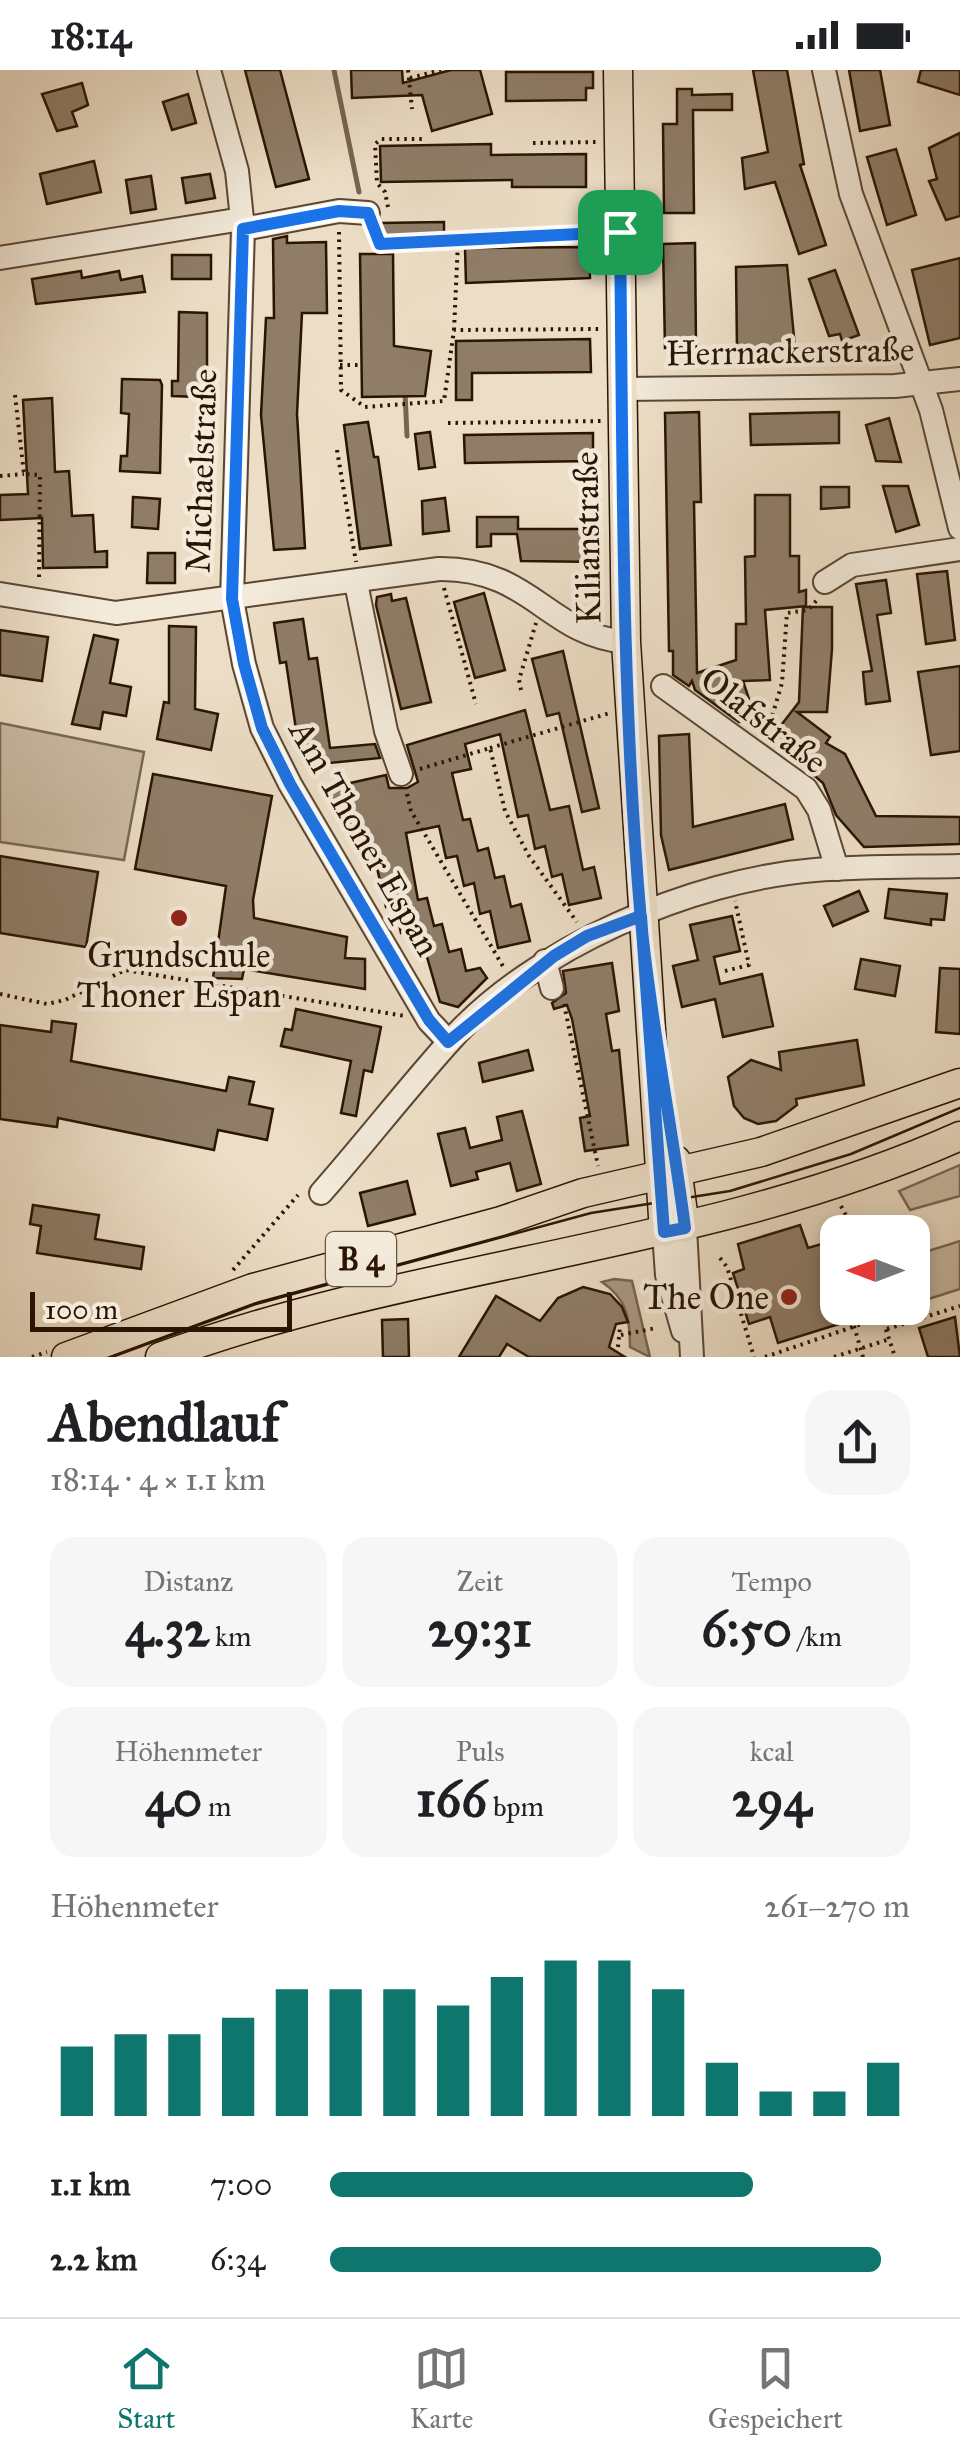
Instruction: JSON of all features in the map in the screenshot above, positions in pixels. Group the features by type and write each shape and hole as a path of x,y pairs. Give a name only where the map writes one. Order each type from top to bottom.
{"main road":[{"name":"Kilianstraße","path":"618,70 629,707 641,916 674,1230"},
{"name":"B 4","path":"66,1357 226,1296 500,1221 583,1193 669,1175 820,1134 960,1083"},
{"name":"B 4","path":"160,1357 228,1346 674,1230 867,1176 960,1136"}],"street":[{"name":"Michaelstraße","path":"209,70 237,171 242,224 232,599 439,569 474,568 511,582 591,637 626,642"},
{"path":"824,70 851,194 918,384 931,410 960,528"},
{"path":"0,258 339,211 379,212"},
{"name":"Herrnackerstraße","path":"622,389 918,384 960,379"},
{"path":"825,582 852,565 960,549"},
{"path":"356,583 386,731 402,774"},
{"path":"0,594 116,612 232,599"},
{"name":"Am Thoner Espan","path":"232,599 262,728 290,784 429,1020 448,1042"},
{"name":"Olafstraße","path":"663,686 806,789 819,810 837,869"},
{"path":"310,1194 448,1042 550,958 587,936 668,902 732,887 837,869 960,866"},
{"path":"550,958 552,988"},
{"path":"674,1230 690,1357"}],"path":[{"path":"408,70 412,109"},
{"path":"410,78 441,70"},
{"path":"425,139 382,139 375,144 376,183 385,192 379,212 380,244 620,232"},
{"path":"534,143 619,142"},
{"path":"339,211 341,390 366,406 444,401 454,330 458,242"},
{"path":"454,330 621,329"},
{"path":"340,366 359,365"},
{"path":"15,395 24,474"},
{"path":"448,423 622,420"},
{"path":"337,450 356,583"},
{"path":"0,476 40,476 39,601"},
{"path":"439,569 476,704"},
{"path":"758,755 782,683 787,613 808,610 825,582"},
{"path":"522,690 519,680 542,604"},
{"path":"515,985 411,811 402,774 629,707"},
{"path":"490,748 505,811 529,856 587,936"},
{"path":"726,970 749,966 732,887"},
{"path":"550,958 600,1176"},
{"path":"0,994 47,1004 65,1000 126,970 429,1020"},
{"path":"232,1271 310,1194"},
{"path":"840,1204 846,1215"},
{"path":"720,1258 728,1267 753,1356 744,1357"},
{"path":"724,1295 734,1293"},
{"path":"887,1328 960,1306"},
{"path":"765,1357 785,1354 857,1325"},
{"path":"886,1325 895,1357"},
{"path":"854,1326 863,1357"},
{"path":"618,1347 620,1327"},
{"path":"622,1335 656,1328"},
{"path":"834,1357 890,1339"}],"shaded area":[{"path":"0,723 144,752 124,860 0,842"},
{"path":"960,1165 960,1196 910,1210 899,1191"},
{"path":"960,1241 960,1289 930,1299 930,1250"},
{"path":"632,1281 650,1357 630,1347 625,1310 617,1295 602,1282"}],"building":[{"path":"245,70 280,70 309,179 276,187"},
{"path":"351,70 402,70 403,83 451,70 480,70 492,114 432,131 422,95 352,98"},
{"path":"753,70 787,70 804,164 800,165 826,245 799,254 775,182 745,189 742,158 768,152"},
{"path":"849,70 880,70 890,125 860,131"},
{"path":"921,70 960,70 960,95 918,82"},
{"path":"506,72 593,72 593,88 586,88 586,100 506,101"},
{"path":"82,83 88,105 72,112 77,126 57,131 42,94"},
{"path":"677,89 692,89 692,95 732,94 732,110 693,110 694,213 664,213 663,124 677,124"},
{"path":"188,94 196,123 172,130 163,102"},
{"path":"960,133 960,216 946,220 929,181 937,179 929,148"},
{"path":"491,144 491,155 586,154 586,187 512,187 512,180 381,182 380,146"},
{"path":"896,149 916,215 887,225 867,157"},
{"path":"94,161 101,192 47,204 40,174"},
{"path":"210,174 215,198 186,203 182,178"},
{"path":"151,176 156,209 131,213 126,180"},
{"path":"444,222 444,237 382,238 381,223"},
{"path":"287,236 287,243 326,242 327,313 302,313 297,414 305,548 274,550 261,415 266,318 274,318 273,239"},
{"path":"695,243 696,347 665,348 663,244"},
{"path":"590,247 590,278 466,283 465,248"},
{"path":"360,254 393,254 394,346 431,351 425,396 362,397"},
{"path":"172,255 211,255 211,279 172,279"},
{"path":"960,258 960,338 930,345 912,270"},
{"path":"787,265 795,347 737,350 736,267"},
{"path":"835,270 859,335 842,341 840,334 829,336 809,279"},
{"path":"81,271 82,278 119,271 121,280 142,276 145,292 36,304 32,279"},
{"path":"179,312 207,313 207,387 216,387 216,406 199,405 199,397 172,396 172,381 178,381"},
{"path":"590,339 591,372 472,373 472,400 456,400 456,341"},
{"path":"122,379 160,380 160,473 120,471 121,456 127,456 129,414 121,413"},
{"path":"52,398 55,472 69,471 72,516 93,515 95,552 107,551 107,567 43,568 42,518 0,520 0,495 28,494 23,400"},
{"path":"699,412 701,502 694,502 697,673 736,660 736,624 746,624 745,557 755,556 755,495 790,495 790,556 799,556 799,592 806,590 806,606 765,610 770,680 743,681 755,717 739,722 695,690 692,681 689,686 673,675 673,651 669,651 665,413"},
{"path":"839,412 839,443 751,445 750,414"},
{"path":"889,418 901,462 876,461 866,425"},
{"path":"368,422 374,457 378,457 391,545 360,549 344,425"},
{"path":"430,432 435,467 419,469 415,434"},
{"path":"593,433 593,461 465,463 464,435"},
{"path":"883,486 908,486 919,525 896,532"},
{"path":"821,487 849,487 849,507 821,509"},
{"path":"133,497 160,499 158,529 132,527"},
{"path":"445,498 449,531 423,534 422,501"},
{"path":"477,517 518,517 518,529 600,529 600,562 521,561 517,534 491,534 491,546 477,547"},
{"path":"148,553 175,553 175,583 147,583"},
{"path":"947,571 955,640 926,644 917,574"},
{"path":"886,580 891,613 877,615 890,701 866,704 863,672 872,671 856,584"},
{"path":"484,593 505,670 475,678 454,602"},
{"path":"391,594 392,601 406,598 431,702 401,709 376,605 377,597"},
{"path":"803,607 832,607 832,649 827,712 797,712 830,737 826,743 845,754 876,816 960,817 960,844 864,847 836,815 823,783 796,760 801,753 775,733 799,702"},
{"path":"303,619 309,659 317,658 330,748 375,744 380,758 309,765 307,742 298,743 286,662 280,663 274,623"},
{"path":"169,626 196,627 195,709 218,714 211,750 157,739 164,702 169,703"},
{"path":"0,630 48,637 42,681 0,675"},
{"path":"94,635 118,640 110,683 131,687 126,716 103,712 100,729 72,724"},
{"path":"563,651 599,808 582,812 559,713 547,716 532,659"},
{"path":"960,666 960,751 931,755 918,672"},
{"path":"525,710 550,810 569,806 583,870 594,867 601,898 569,905 562,874 552,877 545,846 535,849 528,815 518,817 500,734 465,744 471,769 452,773 463,820 470,819 478,851 488,848 495,878 504,876 511,907 521,904 530,941 498,948 490,911 480,914 474,883 464,886 457,856 446,858 439,826 406,833 418,900 427,898 434,926 442,924 449,952 461,949 466,971 480,968 487,978 458,1007 440,1002 427,957 418,959 411,931 401,933 395,905 386,907 372,846 355,850 346,814 338,815 328,788 386,775 389,788 407,788 418,782 407,745"},
{"path":"689,734 693,827 785,804 793,839 669,870 661,835 659,736"},
{"path":"153,774 272,796 253,900 254,918 347,937 345,958 365,959 365,989 244,969 242,979 213,978 226,886 135,869"},
{"path":"0,856 98,872 86,947 0,933"},
{"path":"889,889 947,894 944,920 931,919 931,925 885,918"},
{"path":"859,891 868,911 833,926 824,906"},
{"path":"732,916 740,951 714,957 720,984 762,974 773,1026 723,1037 715,999 682,1007 673,966 698,960 690,925"},
{"path":"861,959 900,966 895,996 855,989"},
{"path":"612,963 619,1011 606,1014 612,1051 619,1050 628,1145 585,1151 580,1118 590,1116 572,1019 567,1005 554,1009 552,1003 566,993 563,971"},
{"path":"940,968 960,969 960,1034 936,1032"},
{"path":"296,1009 381,1027 372,1072 364,1070 356,1116 341,1113 351,1061 281,1046 285,1029 292,1030"},
{"path":"52,1021 76,1024 71,1061 226,1091 229,1077 254,1082 249,1104 273,1109 267,1140 218,1130 214,1150 58,1118 57,1127 0,1119 0,1025 51,1032"},
{"path":"857,1040 864,1085 796,1099 797,1105 776,1121 758,1124 744,1118 734,1106 728,1077 751,1060 781,1070 779,1052"},
{"path":"528,1050 533,1070 483,1082 479,1063"},
{"path":"522,1111 541,1184 517,1191 510,1163 476,1172 478,1179 451,1186 438,1134 465,1128 470,1148 502,1140 497,1117"},
{"path":"407,1181 415,1214 368,1226 360,1193"},
{"path":"33,1205 99,1215 95,1239 144,1247 141,1269 37,1253 41,1226 30,1224"},
{"name":"The One","path":"800,1225 808,1248 820,1244 820,1325 836,1325 778,1343 770,1317 749,1324 733,1273 744,1269 738,1244"},
{"path":"583,1287 610,1294 622,1307 628,1322 616,1324 609,1347 625,1357 529,1357 507,1344 499,1357 459,1357 496,1296 540,1321 558,1298"},
{"path":"955,1317 960,1357 928,1357 919,1328"},
{"path":"408,1319 409,1357 383,1357 382,1320"}],"waterway":[{"path":"334,70 359,192"},
{"path":"405,392 407,436"}],"tram line":[{"path":"112,1357 256,1304 591,1213 730,1191 851,1154 960,1108"}],"place":[{"name":"Grundschule Thoner Espan","path":"179,918"},
{"name":"The One","path":"789,1297"}],"route":[{"path":"620,232 380,244 368,213 339,211 243,229 232,599 244,664 262,728 290,784 429,1020 448,1042 554,956 587,936 615,929 641,916 664,1232 685,1228 660,1052 649,1005 641,916 626,642 620,232"}]}
